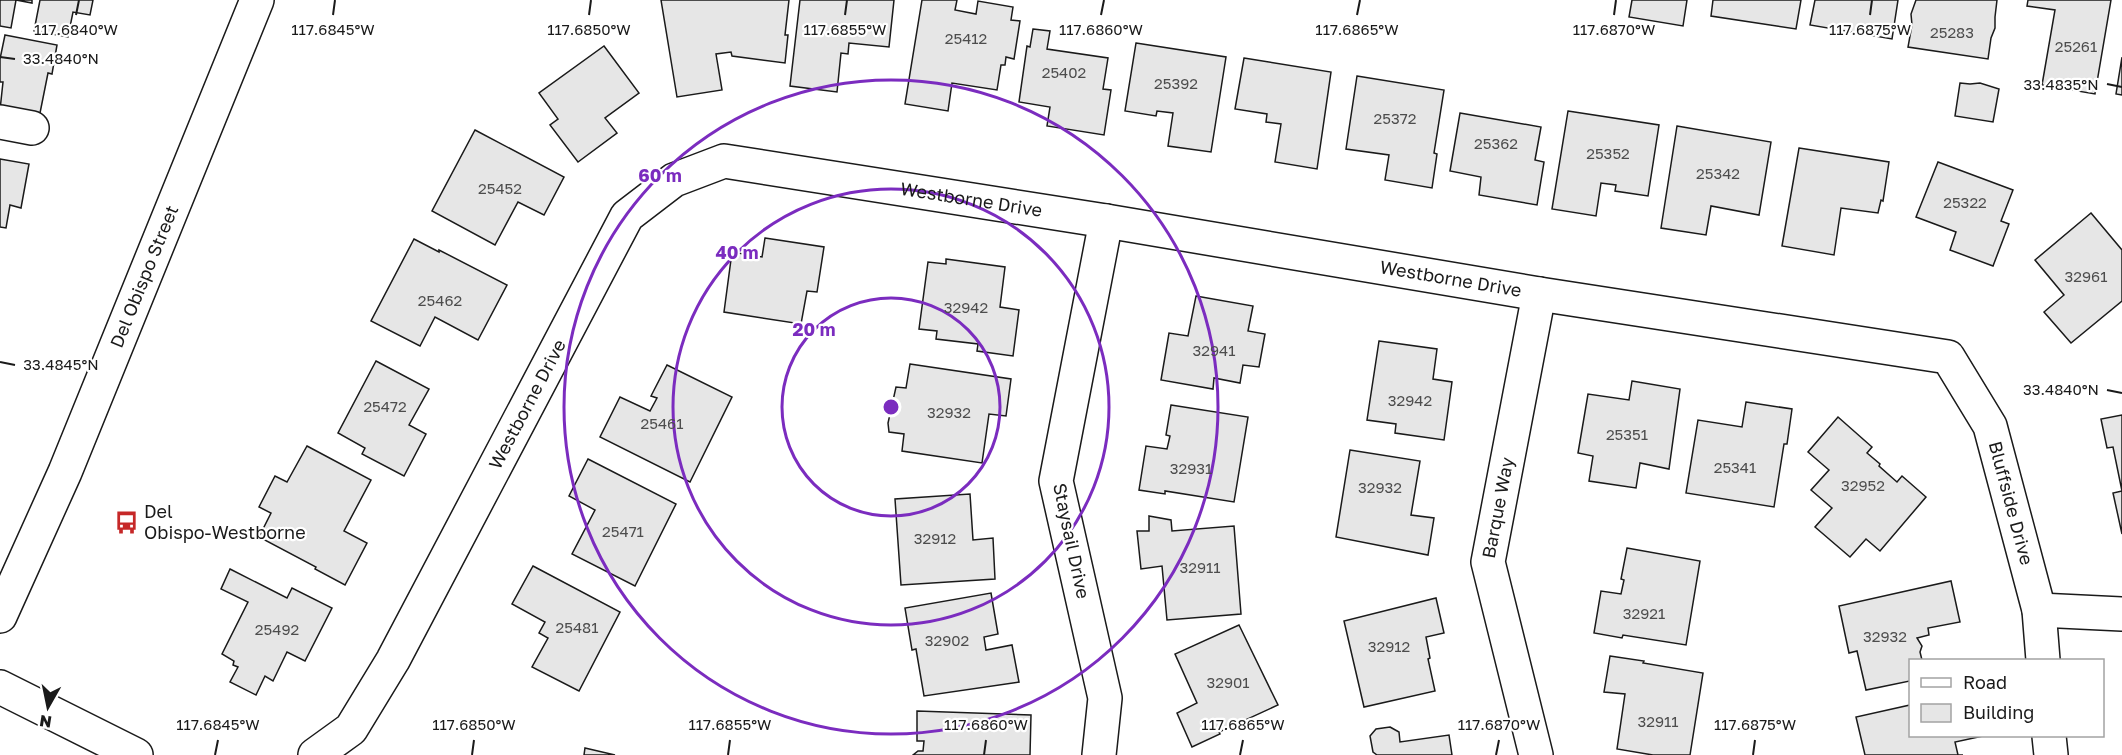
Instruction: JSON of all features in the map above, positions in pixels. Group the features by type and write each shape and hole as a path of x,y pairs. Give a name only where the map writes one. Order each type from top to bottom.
{"street":[{"name":"Del Obispo Street","path":"0,616 64,472 257,0"},
{"path":"0,122 32,128"},
{"name":"Westborne Drive","path":"315,755 351,729 393,660 627,216 674,180 724,161 1106,221 1539,294 1948,357"},
{"name":"Staysail Drive","path":"1099,755 1105,698 1056,481 1106,221"},
{"name":"Barque Way","path":"1536,755 1488,562 1539,294"},
{"name":"Bluffside Drive","path":"1948,357 1990,426 2038,610 2043,659"},
{"path":"2038,610 2122,614"},
{"path":"0,687 136,755"},
{"path":"2049,737 2051,755"}],"building":[{"path":"0,0 16,0 11,28 0,26"},
{"path":"16,0 32,0 32,3"},
{"path":"40,0 93,0 90,15 73,12 68,37 34,31"},
{"path":"661,0 789,0 785,63 732,56 731,52 716,54 722,90 677,97"},
{"path":"800,0 894,0 889,47 849,43 848,54 841,53 837,92 790,86"},
{"path":"922,0 957,0 955,10 976,14 978,1 1013,7 1011,20 1020,21 1014,59 1006,57 1005,65 1001,65 997,90 952,83 948,111 905,104"},
{"path":"1632,0 1687,0 1683,26 1629,17"},
{"path":"1713,0 1801,0 1796,29 1711,16"},
{"path":"1815,0 1898,0 1892,39 1810,25"},
{"path":"1916,0 1997,0 1995,28 1988,59 1908,47 1912,25 1911,14"},
{"path":"2028,0 2111,0 2095,94 2042,85 2055,10 2027,6"},
{"path":"1033,29 1050,31 1047,49 1108,58 1103,89 1111,90 1104,135 1047,126 1050,107 1019,102 1027,46 1030,47"},
{"path":"5,35 57,45 52,74 48,73 39,118 0,110 3,82 0,82 0,59"},
{"path":"1136,43 1226,57 1211,152 1168,146 1173,113 1157,111 1156,116 1125,111"},
{"path":"604,46 639,93 605,118 617,133 578,162 550,125 558,119 539,93"},
{"path":"2122,57 2122,95 2116,94"},
{"path":"1244,58 1331,72 1317,169 1275,162 1281,124 1266,122 1267,114 1235,109"},
{"path":"1357,76 1444,90 1434,153 1437,154 1432,188 1385,180 1389,155 1346,149"},
{"path":"1960,83 1980,83 1999,89 1993,122 1955,116"},
{"path":"1568,111 1659,125 1648,196 1615,191 1616,185 1601,183 1596,216 1552,209"},
{"path":"1460,113 1541,127 1535,160 1544,162 1537,205 1479,195 1481,177 1450,171"},
{"path":"1677,126 1771,142 1759,215 1711,206 1706,235 1661,228"},
{"path":"475,130 564,177 544,215 518,202 495,245 432,211"},
{"path":"1799,148 1889,162 1883,201 1881,200 1878,213 1841,208 1834,255 1782,246"},
{"path":"0,159 29,164 21,208 10,205 6,228 0,227"},
{"path":"1938,162 2013,190 2001,221 2009,224 1993,266 1950,250 1956,232 1916,217"},
{"path":"2091,213 2122,250 2122,301 2071,343 2044,312 2064,295 2035,260"},
{"path":"765,238 824,247 817,292 807,291 801,324 724,312 732,252 762,257"},
{"path":"414,239 507,285 478,340 435,317 420,346 371,321"},
{"path":"946,259 1005,267 1000,307 1019,310 1013,356 977,351 978,344 936,339 937,331 919,329 928,262 946,264"},
{"path":"1196,296 1253,306 1248,331 1265,334 1259,367 1243,365 1240,383 1214,378 1213,389 1161,380 1169,333 1188,336"},
{"path":"1379,341 1437,349 1433,379 1452,382 1444,440 1395,433 1396,424 1367,420"},
{"path":"376,361 429,389 409,425 426,434 404,476 362,454 365,448 338,433"},
{"path":"910,364 1011,379 1006,416 989,414 982,463 902,451 904,434 889,432 888,423 896,387 906,388"},
{"path":"667,365 732,397 690,482 600,437 620,397 650,411 657,398 651,396"},
{"path":"1632,381 1680,389 1669,469 1640,463 1636,488 1589,481 1593,456 1578,453 1588,394 1629,400"},
{"path":"1746,402 1792,409 1774,507 1686,493 1698,420 1742,427"},
{"path":"1171,405 1248,417 1234,502 1165,491 1165,494 1139,490 1146,446 1167,449 1170,436 1166,435"},
{"path":"2122,415 2122,491 2113,447 2107,448 2101,419"},
{"path":"1838,417 1872,447 1867,453 1880,464 1879,466 1897,482 1902,476 1926,497 1880,551 1866,539 1850,557 1815,527 1832,508 1811,490 1829,470 1808,452"},
{"path":"307,446 371,480 344,531 367,543 345,585 259,537 271,513 259,507 275,476 287,482"},
{"path":"1350,450 1420,461 1411,515 1434,518 1428,555 1336,537"},
{"path":"588,459 676,504 635,586 572,554 595,510 569,496"},
{"path":"2122,491 2122,534 2113,493"},
{"path":"970,494 973,540 993,538 995,579 901,585 895,499"},
{"path":"1149,516 1171,520 1172,531 1234,526 1241,614 1167,620 1162,566 1141,569 1137,531 1149,531"},
{"path":"1627,548 1700,561 1686,645 1594,633 1601,591 1621,594 1624,580 1621,579"},
{"path":"533,566 620,612 579,691 532,667 548,638 539,633 545,622 512,604"},
{"path":"230,569 287,598 292,588 332,608 305,661 287,652 273,681 265,676 256,695 230,682 238,667 233,665 234,661 222,654 248,602 221,589"},
{"path":"1951,581 1960,622 1928,628 1929,635 1917,638 1922,646 1920,652 1922,659 1909,659 1909,681 1866,690 1857,651 1849,653 1839,606"},
{"path":"991,593 998,634 984,637 986,650 1012,645 1019,682 924,696 916,649 912,650 905,608"},
{"path":"1436,598 1444,633 1426,637 1435,691 1364,707 1344,621"},
{"path":"1239,625 1278,705 1192,747 1177,713 1197,703 1175,654"},
{"path":"1610,656 1703,673 1690,755 1653,755 1617,749 1625,694 1604,692"},
{"path":"1909,705 1909,737 1978,737 1955,742 1958,755 1865,755 1856,717"},
{"path":"917,711 1031,715 1030,755 913,755 918,751 923,751 924,741 917,741"},
{"path":"1390,727 1399,732 1400,742 1449,735 1452,755 1377,755 1373,752 1370,736 1376,729"},
{"path":"585,748 615,755 584,755"}],"place":[{"name":"Del Obispo-Westborne","path":"126,522"}]}
